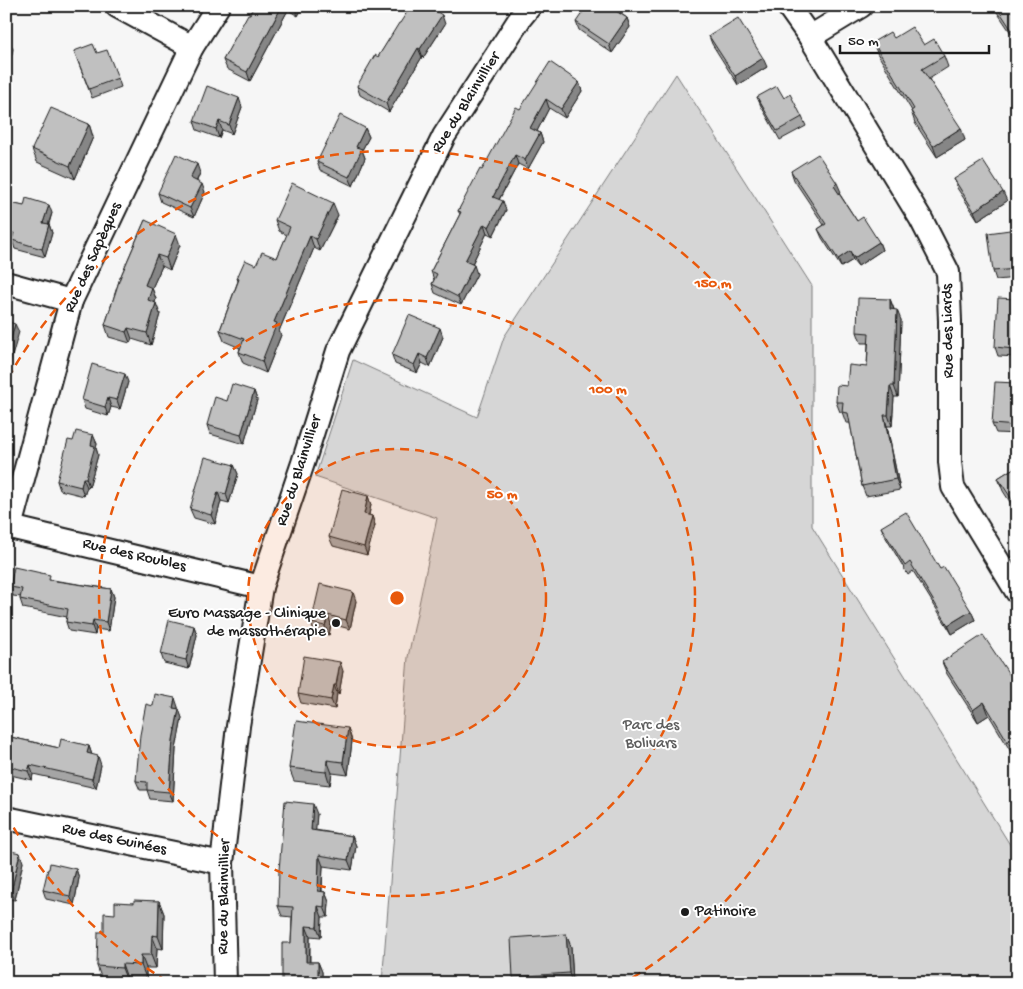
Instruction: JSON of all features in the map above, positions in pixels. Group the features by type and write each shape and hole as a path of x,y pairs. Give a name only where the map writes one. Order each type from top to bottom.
{"street":[{"path":"117,6 192,47"},
{"name":"Rue des Sapèques","path":"8,527 71,301 192,47 218,6"},
{"name":"Rue du Blainvillier","path":"224,983 222,863 238,726 261,587 338,351 444,136 530,6"},
{"name":"Rue des Liards","path":"788,6 810,37 921,219 948,272 950,462 953,487 1017,592"},
{"path":"810,37 861,6"},
{"path":"6,283 71,301"},
{"name":"Rue des Roubles","path":"8,527 261,587"},
{"name":"Rue des Guinées","path":"6,818 222,863"}],"green space":[{"name":"Parc des Bolivars","path":"676,74 812,286 812,526 1017,856 1017,983 382,983 408,657 437,518 315,477 353,360 477,417 504,337"}],"building":[{"path":"254,6 282,6 247,72 223,60"},
{"path":"411,6 428,6 442,15 420,49 418,48 386,103 357,86 375,55 378,57"},
{"path":"587,6 615,6 613,9 627,18 609,44 576,22"},
{"path":"996,6 1017,6 1017,38"},
{"path":"738,18 763,58 735,76 709,36"},
{"path":"912,27 924,45 934,39 944,56 922,69 961,128 933,146 911,111 914,109 873,42 890,32 894,38"},
{"path":"6,39 9,40 6,56"},
{"path":"93,44 97,53 107,50 118,78 89,89 74,51"},
{"path":"550,62 579,82 561,109 546,99 530,128 540,133 525,160 515,155 493,197 503,201 489,227 484,224 465,261 474,265 458,297 432,284 437,274 431,271 461,212 458,211 480,169 482,170 516,107 520,109"},
{"path":"207,86 239,98 229,125 219,121 216,129 194,121"},
{"path":"777,86 784,98 790,94 802,117 777,131 757,97"},
{"path":"51,108 89,124 70,166 32,149"},
{"path":"340,115 365,128 356,147 362,149 349,177 317,162"},
{"path":"176,154 197,164 190,178 202,184 190,208 158,193"},
{"path":"818,154 837,183 834,186 857,221 863,217 879,242 854,258 850,251 838,259 818,229 826,224 791,171"},
{"path":"983,161 1003,192 974,211 954,179"},
{"path":"292,183 333,203 316,239 310,236 274,322 277,323 262,361 239,352 244,339 220,330 245,260 256,265 262,252 277,258 290,227 275,220"},
{"path":"26,198 49,205 43,223 49,224 42,249 12,240 14,233 6,231 6,202 24,206"},
{"path":"145,220 176,234 166,258 157,255 145,285 152,288 148,300 156,303 147,333 128,328 126,332 105,325 120,278"},
{"path":"1017,229 1017,269 993,271 988,233"},
{"path":"858,298 890,299 890,309 897,310 894,386 890,386 888,415 884,415 896,479 862,486 848,413 842,412 843,402 836,402 837,385 847,386 849,365 867,367 869,333 857,332"},
{"path":"998,298 1017,299 1017,343 1015,343 1014,349 995,347"},
{"path":"409,315 440,328 427,358 419,354 414,365 392,355"},
{"path":"6,321 15,324 6,356"},
{"path":"92,364 125,374 117,400 108,398 105,407 82,400"},
{"path":"995,382 1017,383 1017,426 992,424"},
{"path":"232,384 254,391 241,435 207,425 215,397 227,401"},
{"path":"76,431 93,435 91,445 95,446 86,478 83,478 81,487 57,481 68,440 73,441"},
{"path":"205,457 234,465 226,494 218,492 211,515 190,509"},
{"path":"1017,466 1017,507 998,478"},
{"path":"342,489 368,496 364,514 372,516 364,547 329,537"},
{"path":"906,512 940,569 944,567 971,611 948,625 910,562 905,566 881,527"},
{"path":"14,567 50,575 49,580 111,589 106,622 93,620 92,626 66,622 68,609 20,599 22,589 10,587"},
{"path":"320,584 353,592 346,620 328,615 325,626 311,623"},
{"path":"169,620 194,626 186,660 161,654"},
{"path":"983,635 1017,686 1017,757 984,702 973,710 942,662"},
{"path":"304,656 340,662 331,700 298,694"},
{"path":"155,694 175,698 173,708 179,709 173,740 169,792 147,790 147,782 136,781 140,735 146,704 153,706"},
{"path":"296,721 348,728 343,762 327,760 326,772 289,768"},
{"path":"6,736 59,748 61,739 89,746 87,753 98,756 92,779 30,765 28,771 6,766"},
{"path":"285,801 313,804 311,830 352,836 348,860 319,855 318,891 325,892 324,907 318,906 317,927 306,926 306,962 318,962 318,983 282,983 282,943 291,943 293,907 278,906"},
{"path":"6,850 20,853 11,892 6,890"},
{"path":"50,863 76,869 70,896 43,890"},
{"path":"134,900 159,901 158,936 152,935 151,955 141,955 141,965 122,964 122,968 97,966 98,932 104,932 104,913 115,914 115,902 134,903"},
{"path":"566,934 569,973 513,977 511,938"}],"place":[{"name":"Euro Massage - Clinique de massothérapie","path":"336,623"},
{"name":"Patinoire","path":"685,912"}]}
